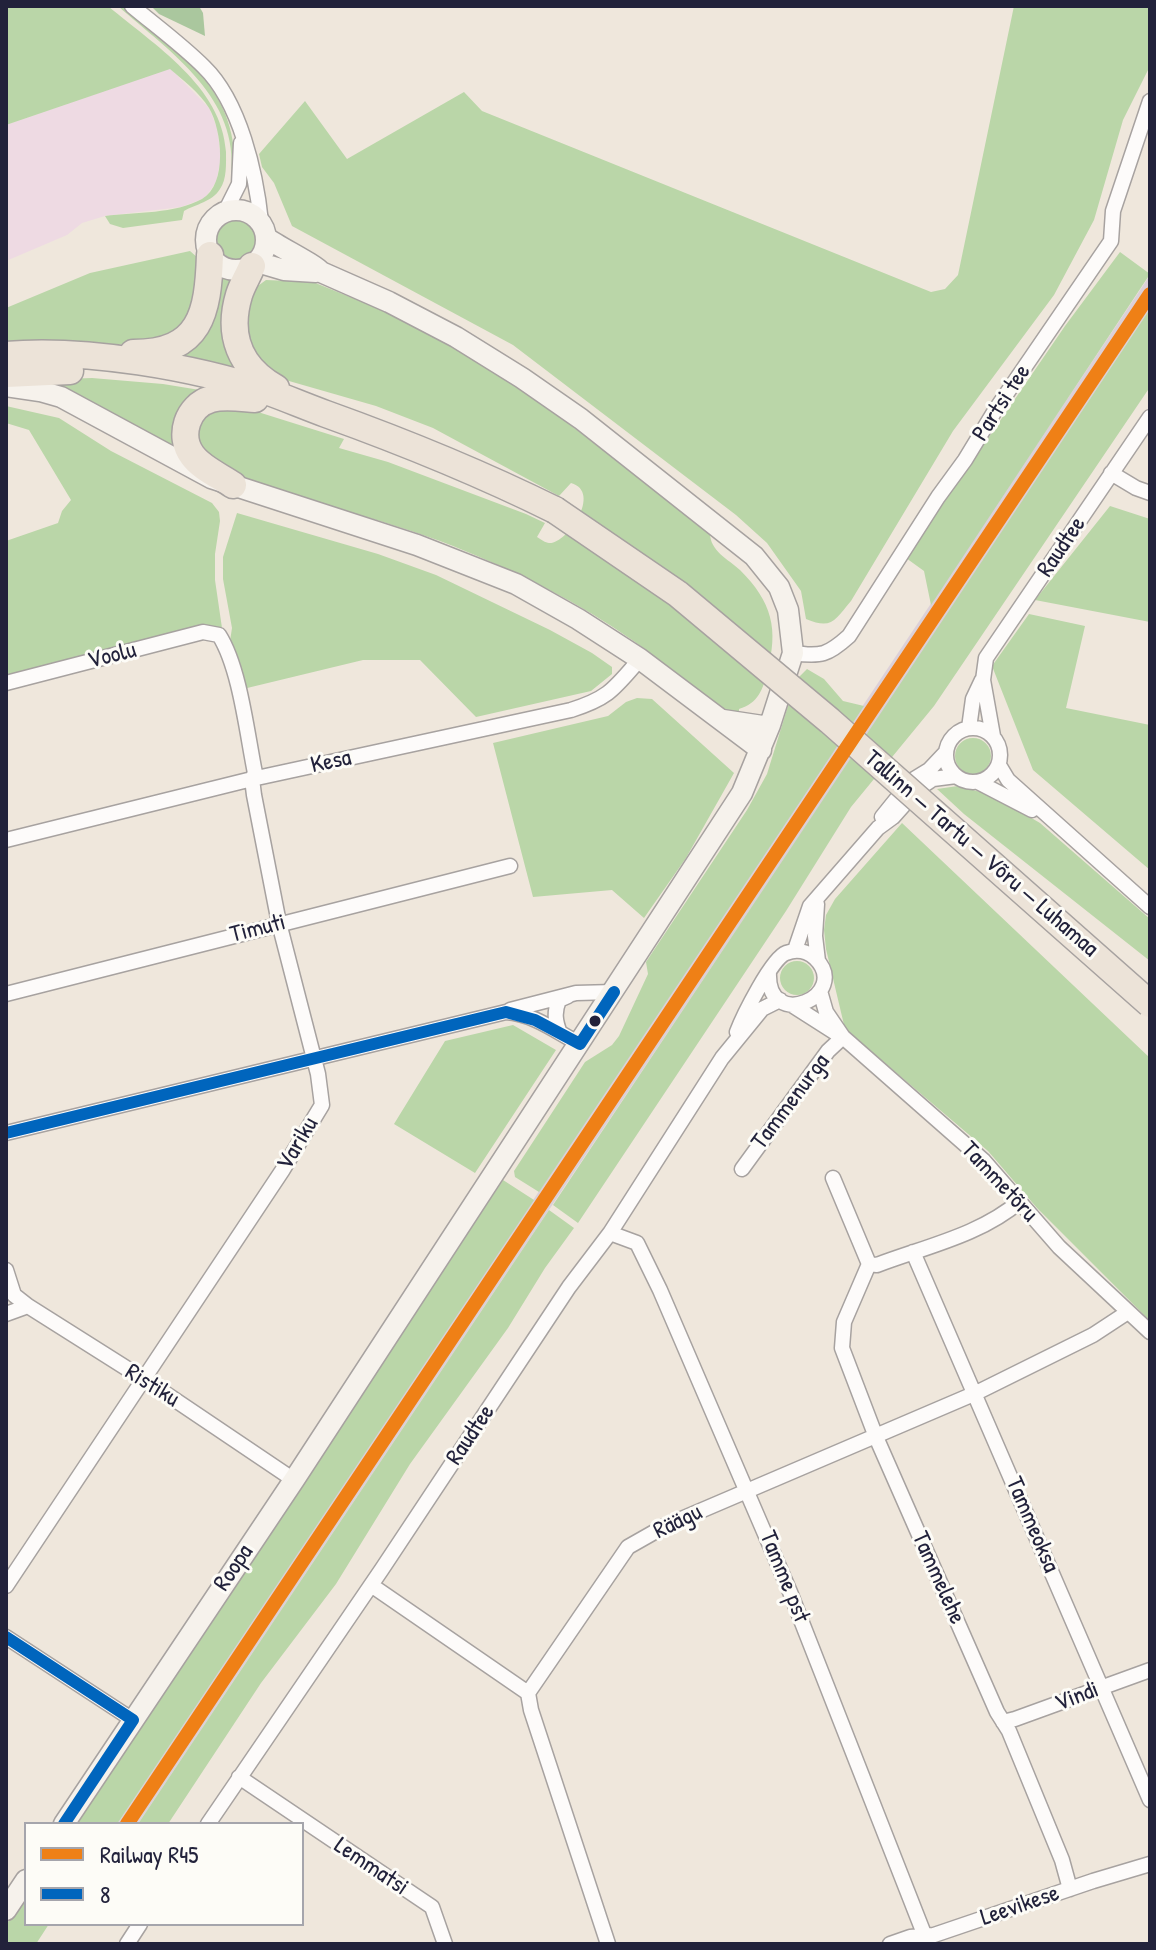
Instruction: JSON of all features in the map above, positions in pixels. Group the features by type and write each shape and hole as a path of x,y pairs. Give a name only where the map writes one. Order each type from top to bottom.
{"highway":[{"path":"73,354 155,353 171,348 190,336 202,319 209,294 210,255"},
{"path":"255,264 240,292 235,311 235,337 241,355 256,377 321,412"},
{"name":"Tallinn — Tartu — Võru — Luhamaa","path":"6,355 73,354 213,376 268,392 424,450 555,510 690,603 830,721 1150,1004"},
{"name":"Tallinn — Tartu — Võru — Luhamaa","path":"6,374 52,370 135,374 209,384 321,412"},
{"path":"233,485 200,464 186,444 186,423 200,404 220,397 252,399 321,412"}],"street":[{"path":"132,6 205,68 223,90 247,144 264,230 263,255 255,264"},
{"name":"Partsi tee","path":"793,653 817,656 834,649 849,636 996,409 1111,241 1113,211 1150,101"},
{"path":"241,131 239,184 225,212 209,228 206,237 210,255 224,268 234,270 255,264 284,270 321,272 389,302 456,337 522,378 581,419 754,556 779,587 788,610 793,653"},
{"path":"225,212 245,211 296,257 318,266 321,272"},
{"path":"6,386 61,397 182,464 233,485 417,545 516,584 640,659 761,750"},
{"name":"Raudtee","path":"999,765 1000,749 993,736 983,680 986,658 1150,417"},
{"path":"1111,473 1150,493"},
{"name":"Voolu","path":"6,683 203,632 219,635"},
{"name":"Variku","path":"6,1586 282,1171 322,1105 315,1059 279,923 252,779 255,773 234,672 227,647 219,635"},
{"name":"Roopa","path":"65,1822 294,1480 742,793 761,750 793,653"},
{"name":"Kesa","path":"6,840 252,779 571,710 597,702 614,691 640,659"},
{"name":"Raudtee","path":"969,728 973,699 983,680"},
{"path":"723,720 769,727"},
{"path":"878,828 883,815 903,789 929,770 946,752 953,736 969,728 978,728 993,736"},
{"path":"946,752 950,770 970,782 991,776 999,765 1008,780 1150,907"},
{"path":"818,961 812,955 795,950 810,906 878,828 893,817 918,789 933,779 956,776"},
{"path":"978,782 1060,827"},
{"name":"Timuti","path":"6,994 510,866"},
{"path":"817,900 815,936 818,961 824,976 820,991"},
{"name":"Raudtee","path":"732,1045 745,1012 778,957 795,950"},
{"path":"769,972 770,988 786,1002"},
{"name":"Raudtee","path":"209,1822 562,1298 610,1233 732,1045 762,1009 786,1002 808,1002 820,991"},
{"name":"Tammetõru","path":"820,991 826,1012 843,1037"},
{"path":"6,1133 506,1012 515,1007 576,993 614,992"},
{"path":"560,1033 555,1022 555,1009 559,1000 576,993"},
{"name":"Tammetõru","path":"786,1002 843,1037 982,1159 1059,1247 1150,1332"},
{"path":"506,1012 529,1016 580,1044"},
{"name":"Tammenurga","path":"742,1169 828,1051 843,1037"},
{"path":"833,1178 869,1264 877,1265 979,1227 1004,1215 1020,1201"},
{"name":"Tamme pst","path":"610,1233 637,1243 748,1490 926,1940"},
{"name":"Tammeoksa","path":"913,1252 1150,1800"},
{"name":"Tammelehe","path":"869,1264 844,1322 841,1339 845,1356 876,1437 1056,1846 1070,1889"},
{"path":"6,1270 14,1295 28,1306"},
{"path":"6,1314 28,1306"},
{"name":"Ristiku","path":"28,1306 294,1480"},
{"name":"Räägu","path":"528,1693 628,1547 665,1526 976,1393 1093,1335 1128,1312"},
{"path":"371,1585 528,1693 608,1944"},
{"path":"6,1637 133,1720"},
{"name":"Vindi","path":"1003,1722 1150,1670"},
{"name":"Lemmatsi","path":"239,1777 432,1907 445,1944"},
{"name":"Leevikese","path":"890,1944 910,1937 926,1940 1150,1864"},
{"path":"6,1910 24,1883"},
{"path":"127,1944 139,1926"}],"shaded area":[{"path":"170,68 209,108 217,128 221,158 216,182 205,198 181,207 105,216 82,223 67,235 6,261 6,125"},
{"path":"1150,275 1150,309 903,681 139,1822 118,1822"}],"green space":[{"path":"6,6 108,6 164,52 199,87 222,128 226,171 217,193 184,211 182,220 123,228 110,224 105,216 180,207 202,199 210,192 216,182 220,156 217,129 209,108 170,69 6,125"},
{"path":"118,6 123,6 187,60 218,98 228,121 234,148 235,179 231,177 231,149 225,123 213,100 179,60"},
{"path":"151,6 199,6 203,13 205,36 159,14"},
{"path":"1014,6 1150,6 1150,66 1123,120 1094,220 1054,295 953,431 851,601 837,618 822,624 806,619 801,591 767,543 736,515 513,345 292,226 274,183 262,167 259,154 305,101 347,159 464,92 482,111 931,292 945,289 958,275"},
{"path":"237,219 251,225 257,239 251,253 237,259 223,253 217,239 223,225"},
{"path":"190,251 198,258 202,269 191,317 160,342 134,345 6,345 6,308 90,273"},
{"path":"1120,252 1150,274 931,605 924,571 906,558 1065,326"},
{"path":"219,273 237,279 245,376 167,359"},
{"path":"266,280 313,282 387,312 458,349 537,399 710,533 716,550 740,570 759,593 770,617 771,657 759,695 739,709 739,716 698,691 614,628 524,577 424,535 261,485 226,468 210,456 196,442 197,424 210,409 242,407 344,439 339,448 388,462 526,514 545,523 537,537 548,543 564,536 583,506 580,488 571,483 559,496 433,428 376,406 282,379 263,364 248,339 246,313 255,288"},
{"path":"1150,309 1150,387 934,706 851,807 786,911 578,1223 553,1205"},
{"path":"92,378 206,391 182,455 35,380"},
{"path":"6,406 59,418 111,451 212,503 219,512 220,521 215,580 222,628 208,626 6,675 6,541 58,523 62,511 71,500 29,430 6,423"},
{"path":"1110,506 1150,519 1150,622 1035,600"},
{"path":"237,513 378,554 436,575 592,653 612,667 612,674 591,691 476,717 420,660 363,660 243,689 230,641 232,628 223,579 223,557"},
{"path":"1029,614 1085,626 1066,708 1150,725 1150,870 1033,770 992,666"},
{"path":"807,669 824,679 843,701 864,706 539,1192 515,1177 514,1171 585,1062 612,1045 619,1036 648,974 646,962 747,810 767,774 796,680"},
{"path":"637,698 652,699 734,773 686,858 644,918 612,890 533,897 493,743 608,716 626,702"},
{"path":"973,738 986,743 991,756 986,769 973,774 960,769 955,756 960,743"},
{"path":"958,786 992,795 1040,823 1150,919 1150,961 964,814 937,789"},
{"path":"902,823 1150,1058 1150,1321 1037,1208 988,1151 845,1029 826,949 826,915 835,899"},
{"path":"797,961 809,966 814,978 809,990 797,995 785,990 780,978 785,966"},
{"path":"513,1025 556,1050 475,1173 394,1124 445,1041"},
{"path":"503,1180 534,1200 118,1822 75,1822"},
{"path":"549,1210 574,1228 508,1328 410,1464 336,1584 261,1683 169,1822 139,1822"},
{"path":"24,1898 24,1926 48,1926 36,1944 6,1944 6,1925"}],"rail line":[{"name":"R45","path":"128,1822 1150,294"}],"transit line":[{"name":"8","path":"6,1133 506,1012 535,1020 580,1044 614,992"},
{"name":"8","path":"6,1637 133,1720"},
{"name":"8","path":"65,1822 133,1720"}]}
